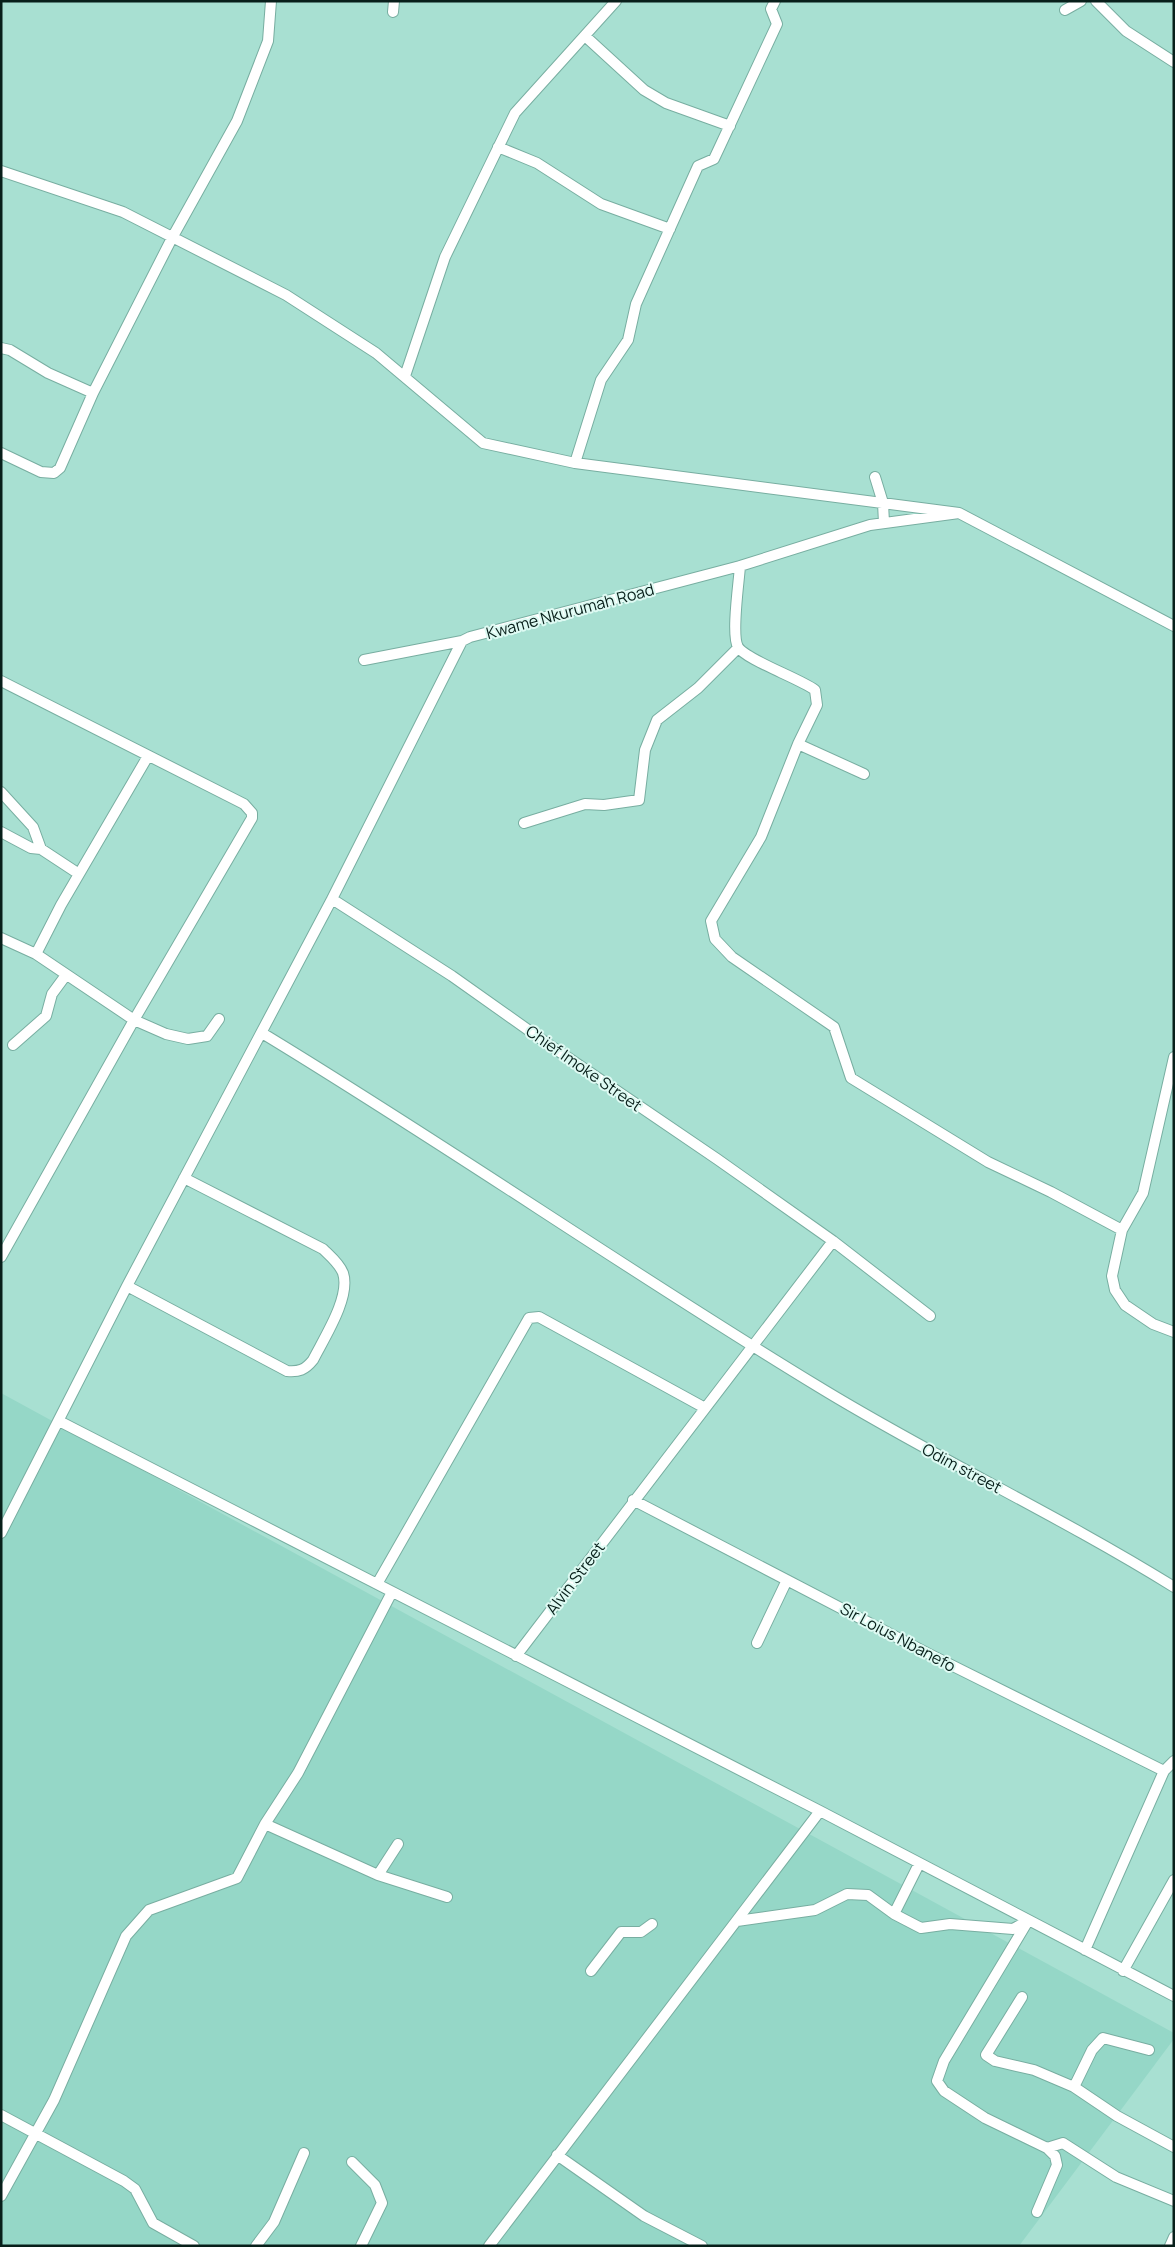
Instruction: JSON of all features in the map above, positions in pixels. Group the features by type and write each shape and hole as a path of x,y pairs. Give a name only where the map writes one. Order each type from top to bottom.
{"street":[{"path":"1,453 41,472 54,473 60,468 93,393 172,238 236,121 268,41 271,1"},
{"path":"405,376 444,256 515,113 616,1"},
{"path":"575,463 601,380 628,340 636,304 698,166 714,158 777,24 771,9 775,1"},
{"path":"1065,10 1081,1"},
{"path":"1096,1 1126,31 1174,62"},
{"path":"585,36 644,90 666,103 730,126"},
{"path":"498,147 538,163 601,204 670,229"},
{"path":"1,171 123,212 286,294 376,353 482,443 575,463 959,513 1174,626"},
{"path":"1,348 10,350 48,373 93,393"},
{"path":"875,477 883,503 884,523"},
{"name":"Kwame Nkurumah Road","path":"364,660 462,642 470,637 740,566 870,525 959,513"},
{"path":"740,566 735,636 738,648 752,658 802,680 815,690 817,705 798,744 761,837 711,921 715,939 732,957 834,1026 851,1078 988,1162 1051,1192 1122,1230"},
{"path":"1,1533 184,1178 332,899 462,642"},
{"path":"524,823 585,804 604,805 639,800 645,750 657,720 698,688 738,648"},
{"path":"1,681 244,804 249,808 252,818 134,1020 1,1257"},
{"path":"798,744 864,774"},
{"path":"36,954 79,874 148,756"},
{"path":"2,795 33,828 41,849"},
{"path":"1,832 30,848 41,849 79,874"},
{"name":"Chief Imoke Street","path":"332,899 452,976 833,1241 930,1316"},
{"path":"1,938 36,954 134,1020 166,1034 188,1039 207,1036 219,1019"},
{"path":"13,1045 46,1016 52,994 66,975"},
{"name":"Odim street","path":"262,1033 349,1086 753,1346 904,1438 1019,1498 1174,1587"},
{"path":"1174,1057 1143,1194 1122,1230 1112,1276 1115,1290 1125,1305 1153,1324 1174,1332"},
{"path":"128,1286 287,1371 299,1372 308,1367 313,1360 344,1295 342,1272 334,1260 323,1249 184,1178"},
{"name":"Alvin Street","path":"516,1656 633,1500 833,1241"},
{"path":"377,1584 529,1318 540,1317 705,1408"},
{"path":"59,1421 1174,1996"},
{"name":"Sir Loius Nbanefo","path":"633,1500 1164,1771"},
{"path":"757,1644 787,1580"},
{"path":"1,2196 54,2100 126,1936 149,1910 237,1878 266,1824 298,1773 392,1592"},
{"path":"1085,1950 1164,1771 1174,1762"},
{"path":"489,2246 820,1812"},
{"path":"266,1824 378,1875 447,1898"},
{"path":"378,1875 398,1844"},
{"path":"894,1914 920,1864"},
{"path":"1123,1971 1174,1880"},
{"path":"737,1921 815,1910 847,1894 868,1895 894,1914 921,1928 950,1924 1013,1929 1028,1921"},
{"path":"1028,1921 940,2068 937,2081 944,2091 985,2118 1047,2148 1055,2156 1057,2165 1038,2212"},
{"path":"591,1971 621,1932 640,1932 652,1924"},
{"path":"1022,1996 986,2055 995,2060 1034,2070 1074,2087 1117,2116 1174,2147"},
{"path":"1074,2087 1092,2050 1103,2038 1149,2050"},
{"path":"1,2115 124,2181 135,2190 153,2223 194,2246"},
{"path":"1047,2148 1063,2143 1116,2177 1174,2201"},
{"path":"256,2246 274,2222 304,2154"},
{"path":"557,2155 644,2216 702,2246"},
{"path":"352,2162 375,2185 382,2203 361,2246"},
{"path":"1170,2246 1174,2237"}],"shaded area":[{"path":"1,1393 1174,2033 1174,2039 1019,2246 1,2246"}]}
